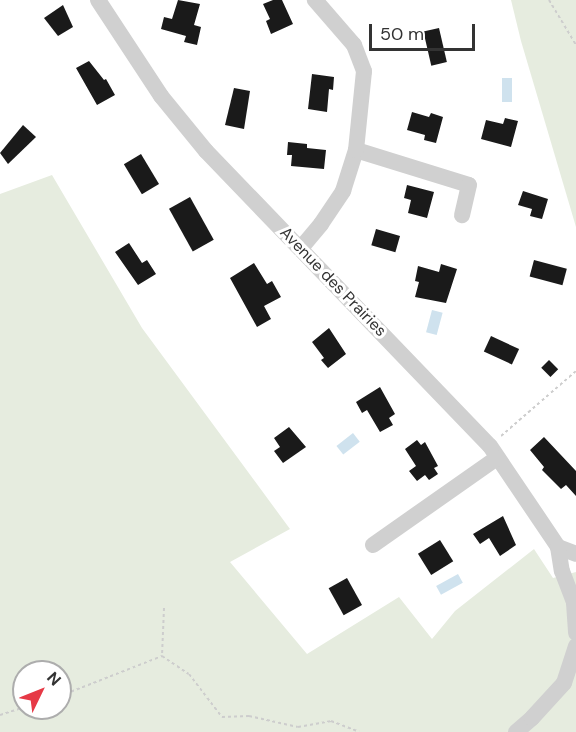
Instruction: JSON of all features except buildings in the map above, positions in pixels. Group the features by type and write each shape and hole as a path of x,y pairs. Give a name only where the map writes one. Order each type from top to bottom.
{"street":[{"name":"Avenue des Prairies","path":"98,0 161,96 206,151 301,248 493,452 558,547"},
{"path":"301,248 321,224 343,191 356,150 364,71 354,45 315,0"},
{"path":"356,150 469,185 462,215"},
{"path":"373,544 493,452"},
{"path":"558,547 576,554"},
{"path":"558,547 562,571 575,605 576,633"},
{"path":"516,732 564,683 576,646"}],"path":[{"path":"549,0 576,45"},
{"path":"493,452 576,371"},
{"path":"162,657 164,609"},
{"path":"72,691 162,657"},
{"path":"162,657 189,674 222,717 249,716 298,728 331,721 358,732"}],"shaded area":[{"path":"511,0 576,0 576,227 521,41"},
{"path":"52,175 142,328 290,529 230,562 307,654 399,597 432,639 455,611 534,549 553,578 576,572 576,732 0,732 0,194"}],"water":[{"path":"502,78 512,78 512,102 502,102"},
{"path":"432,310 443,313 437,335 426,332"},
{"path":"353,433 360,442 343,455 336,446"},
{"path":"458,574 463,583 441,595 436,586"}]}
